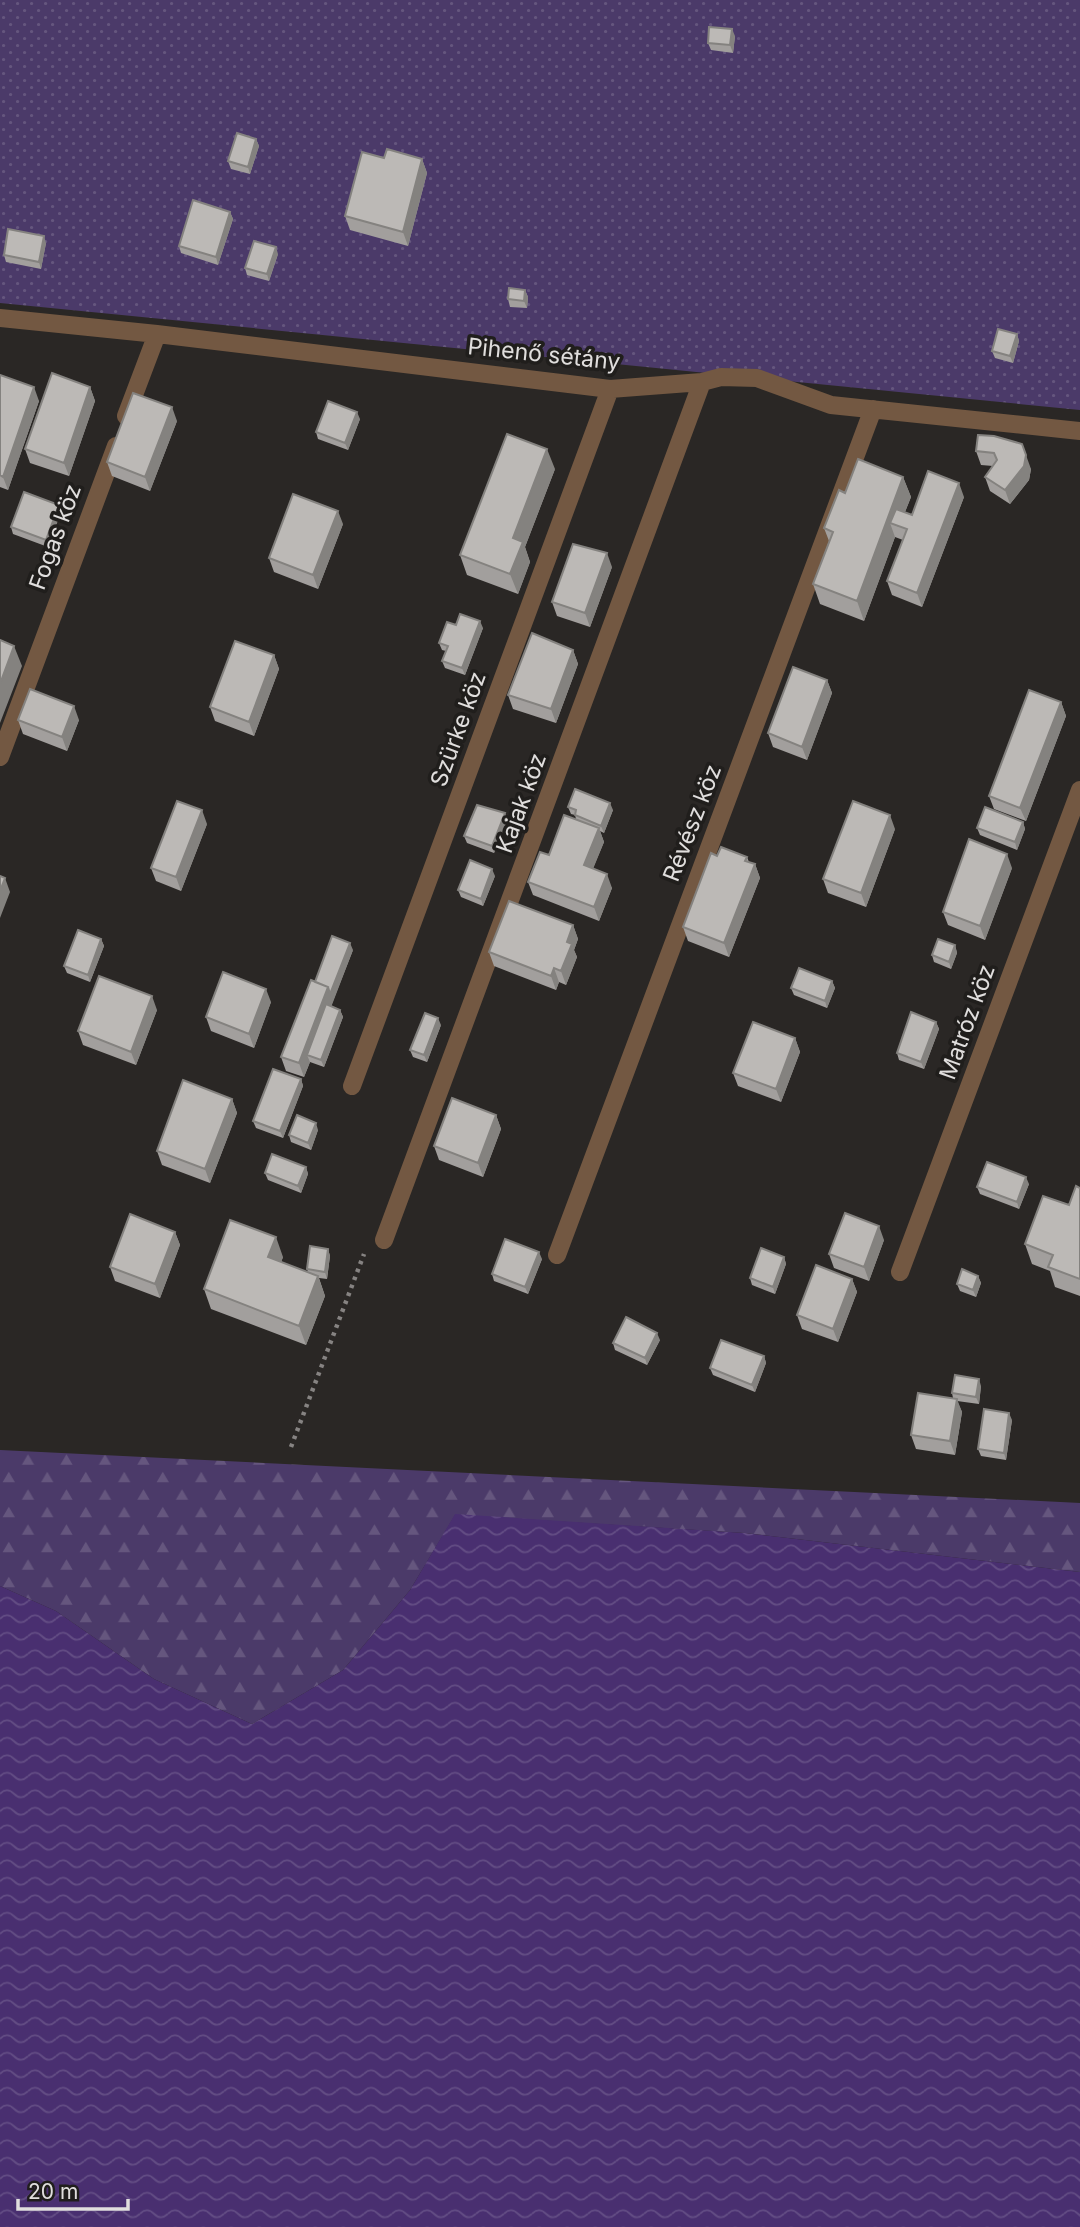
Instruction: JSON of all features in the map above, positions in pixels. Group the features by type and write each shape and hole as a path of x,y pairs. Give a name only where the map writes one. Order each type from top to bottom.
{"street":[{"name":"Pihenő sétány","path":"0,318 610,388 702,382 721,376 757,379 831,405 1080,430"},
{"name":"Fogas köz","path":"0,757 157,334"},
{"name":"Kajak köz","path":"384,1240 702,382"},
{"name":"Szürke köz","path":"352,1086 610,388"},
{"name":"Révész köz","path":"556,1255 873,409"},
{"name":"Matróz köz","path":"900,1272 1080,790"}],"path":[{"path":"291,1447 361,1257 370,1247 384,1240"}],"green space":[{"path":"0,0 1080,0 1080,410 0,303"},
{"path":"0,1450 1080,1503 1080,1572 745,1533 455,1515 410,1590 343,1670 252,1724 154,1679 56,1611 0,1586"}],"water":[{"path":"455,1514 745,1533 1080,1572 1080,2227 0,2227 0,1586 56,1611 154,1679 252,1724 343,1670 410,1590"}],"building":[{"path":"709,27 732,29 730,45 708,43"},
{"path":"237,133 256,139 248,167 228,161"},
{"path":"387,149 422,159 403,232 345,216 362,152 384,158"},
{"path":"193,200 230,212 216,257 179,246"},
{"path":"8,229 44,236 39,262 4,255"},
{"path":"254,241 276,247 267,274 245,268"},
{"path":"509,288 525,290 524,301 508,299"},
{"path":"998,329 1017,334 1010,356 992,351"},
{"path":"52,373 90,387 64,463 25,449"},
{"path":"0,375 34,387 3,477 0,475"},
{"path":"133,393 172,407 145,477 107,462"},
{"path":"328,401 357,412 345,443 316,432"},
{"path":"507,434 547,449 513,538 523,542 510,574 460,555"},
{"path":"978,435 994,436 1022,444 1026,455 1024,466 1005,490 985,477 997,460 994,453 976,451"},
{"path":"858,459 903,477 857,601 813,584 833,532 824,528 839,490 845,493"},
{"path":"928,471 959,483 917,593 887,581 907,529 890,523 896,509 912,515"},
{"path":"24,492 59,505 46,540 11,527"},
{"path":"293,494 338,511 313,575 269,558"},
{"path":"573,544 607,553 585,613 552,602"},
{"path":"460,614 480,621 462,668 442,661 448,646 439,643 447,622 456,625"},
{"path":"532,633 573,650 551,709 508,695"},
{"path":"0,640 14,646 0,684"},
{"path":"235,641 274,655 249,722 210,707"},
{"path":"793,667 827,680 802,747 768,733"},
{"path":"30,689 74,706 62,737 18,720"},
{"path":"1029,690 1061,702 1020,808 989,796"},
{"path":"575,789 610,803 601,826 575,815 576,810 568,807"},
{"path":"177,801 202,810 176,877 151,868"},
{"path":"853,801 890,815 861,893 823,879"},
{"path":"477,805 505,813 492,846 464,836"},
{"path":"985,807 1023,822 1015,842 977,828"},
{"path":"564,815 599,828 584,865 607,874 594,907 528,882 540,852 549,855"},
{"path":"969,839 1007,854 980,926 943,912"},
{"path":"721,847 747,857 745,861 755,864 724,943 683,927 711,853 717,856"},
{"path":"470,860 492,869 481,899 458,890"},
{"path":"0,876 5,878 0,891"},
{"path":"509,901 573,925 567,942 572,944 561,971 554,968 551,976 489,952"},
{"path":"78,930 101,939 88,975 64,966"},
{"path":"332,936 350,943 330,994 328,987 315,982"},
{"path":"938,939 955,945 949,962 932,955"},
{"path":"799,968 832,981 825,1001 791,988"},
{"path":"223,972 266,989 249,1034 206,1017"},
{"path":"99,976 152,996 131,1052 78,1031"},
{"path":"311,980 328,987 299,1063 281,1057"},
{"path":"326,1004 340,1010 321,1060 307,1055"},
{"path":"911,1012 936,1022 921,1062 897,1053"},
{"path":"425,1013 438,1018 424,1055 410,1050"},
{"path":"753,1022 795,1038 776,1089 733,1073"},
{"path":"273,1069 301,1079 280,1131 253,1121"},
{"path":"183,1080 232,1099 205,1169 157,1151"},
{"path":"452,1098 496,1115 478,1163 434,1146"},
{"path":"297,1115 316,1123 308,1143 289,1135"},
{"path":"272,1154 306,1167 298,1186 265,1173"},
{"path":"987,1162 1026,1177 1017,1202 977,1187"},
{"path":"1076,1186 1080,1188 1080,1279 1048,1267 1053,1255 1025,1244 1043,1196 1069,1205"},
{"path":"845,1213 879,1226 864,1267 829,1254"},
{"path":"130,1214 175,1232 155,1284 110,1267"},
{"path":"230,1220 276,1237 268,1257 318,1276 299,1326 204,1289"},
{"path":"505,1239 539,1252 525,1287 492,1274"},
{"path":"310,1246 328,1249 325,1272 307,1269"},
{"path":"761,1248 784,1257 773,1287 750,1278"},
{"path":"816,1265 852,1279 833,1329 797,1315"},
{"path":"962,1269 978,1276 973,1290 957,1284"},
{"path":"626,1317 657,1333 645,1358 613,1343"},
{"path":"721,1340 764,1356 752,1385 710,1368"},
{"path":"955,1375 979,1379 976,1397 952,1393"},
{"path":"918,1393 957,1399 950,1441 911,1435"},
{"path":"984,1409 1009,1413 1004,1453 978,1449"}]}
